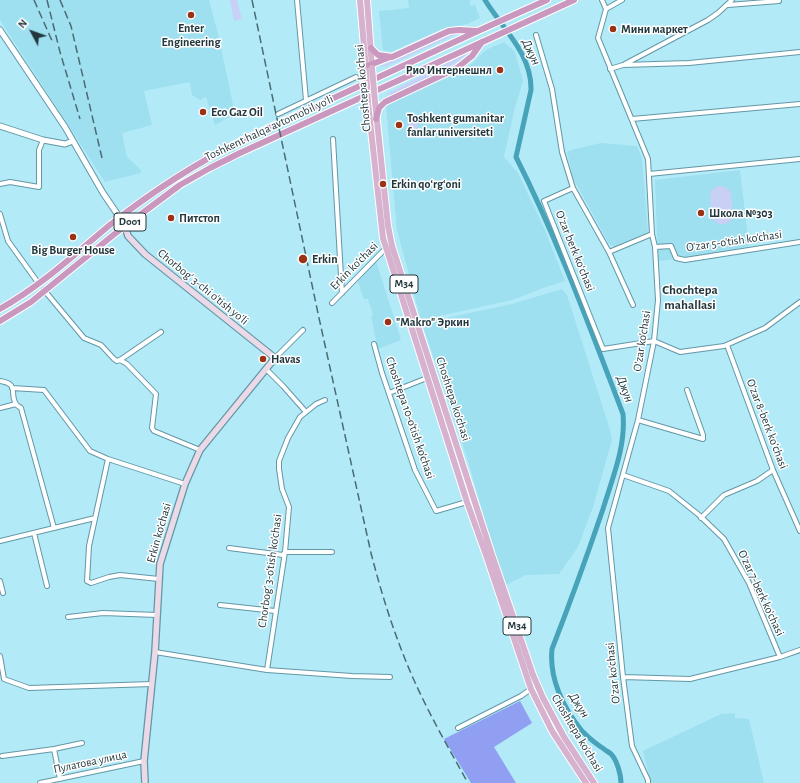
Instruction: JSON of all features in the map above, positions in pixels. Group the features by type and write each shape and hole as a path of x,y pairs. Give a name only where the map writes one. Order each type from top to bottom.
{"highway":[{"name":"Toshkent halqa avtomobil yo'li","path":"0,309 39,284 120,218 170,180 202,161 239,142 547,0"},
{"name":"Toshkent halqa avtomobil yo'li","path":"0,321 31,302 125,226 180,185 210,168 574,0"},
{"path":"369,67 449,31 478,31"},
{"path":"376,119 378,110 382,104 457,68 472,56 483,41"},
{"path":"371,48 378,55 392,57"},
{"path":"120,218 125,226"}],"main road":[{"name":"Choshtepa ko'chasi","path":"360,0 369,67 381,227 533,675 543,698 564,737 594,783"},
{"name":"Choshtepa ko'chasi","path":"367,0 371,48 369,67"},
{"name":"Choshtepa ko'chasi","path":"372,103 376,119 389,247 427,378 467,502 531,689 552,731 586,783"},
{"name":"Chorbog' 3-chi o'tish yo'li","path":"125,226 128,236 144,254 275,358"},
{"name":"Erkin ko'chasi","path":"145,783 144,761 155,652 160,564 185,484 200,450 275,358"},
{"path":"454,462 461,460"}],"street":[{"path":"297,0 306,100"},
{"path":"602,0 606,9 622,0"},
{"path":"623,66 662,43 708,20 732,0"},
{"path":"727,5 779,1"},
{"name":"O'zar ko'chasi","path":"606,9 598,38 648,159 652,234 655,247 658,300 654,341 638,420 608,528 623,677 632,746 648,783"},
{"path":"0,30 73,141 103,193 120,218"},
{"path":"536,35 552,89 562,152 573,188 609,252 634,305"},
{"path":"610,69 623,66 689,63 800,52"},
{"path":"278,114 356,77"},
{"path":"632,120 800,104"},
{"path":"0,126 43,140 65,144 73,141"},
{"path":"0,184 10,182 39,187 40,150 43,140"},
{"path":"332,140 342,293"},
{"path":"649,174 800,159"},
{"name":"Oʻzar berk koʻchasi","path":"573,188 544,201 603,349 654,341"},
{"path":"0,214 8,240 39,284"},
{"path":"609,252 652,234"},
{"name":"O'zar 5-o'tish ko'chasi","path":"655,247 671,246 676,258 685,260 800,242"},
{"name":"Erkin ko'chasi","path":"332,303 389,247"},
{"path":"44,290 84,338 101,345 114,360 120,360 127,364 156,394 152,430 200,450"},
{"path":"654,341 680,352 727,345 764,328 800,302"},
{"name":"Erkin ko'chasi","path":"275,358 303,330"},
{"path":"120,360 162,332"},
{"name":"Choshtepa 10-o'tish ko'chasi","path":"374,344 382,373 415,470 436,511 467,502"},
{"name":"Oʻzar 8-berk koʻchasi","path":"727,345 773,470 800,531"},
{"path":"266,369 306,412"},
{"path":"389,393 427,378"},
{"path":"0,382 7,382 12,388 16,404 21,408 54,528"},
{"path":"12,388 44,390 90,451 108,459 185,484"},
{"path":"638,420 703,440 703,435 688,390"},
{"name":"Chorbog' 3-o'tish ko'chasi","path":"267,670 285,552 289,507 282,489 279,461 293,427 306,412 316,404 325,400"},
{"path":"0,408 16,404"},
{"path":"108,459 89,546 86,580 91,584 109,577 120,575 159,579"},
{"path":"701,518 724,495 757,481 773,470"},
{"name":"O'zar 7-berk ko'chasi","path":"623,475 669,491 724,539 748,583 780,657"},
{"path":"0,541 95,518"},
{"path":"34,533 47,586"},
{"path":"229,548 283,555 285,552 332,552"},
{"path":"0,581 3,593"},
{"path":"220,605 275,611"},
{"path":"68,617 103,613 157,615"},
{"path":"623,677 690,679 780,657 800,650"},
{"path":"155,652 267,670 390,677"},
{"path":"0,656 4,679 29,688 152,684"},
{"path":"458,728 531,689"},
{"path":"2,756 82,744"},
{"path":"54,749 60,779"},
{"name":"Пулатова улица","path":"40,783 144,761"}],"shaded area":[{"path":"0,0 209,0 218,34 235,114 215,125 206,97 200,100 192,95 190,82 144,91 152,125 122,133 127,157 141,170 141,173 105,182 0,20"},
{"path":"230,0 237,0 242,19 234,21"},
{"path":"408,0 470,0 470,6 475,5 480,18 467,24 442,29 391,52 383,50 379,11 409,8"},
{"path":"459,33 387,66 379,67 450,35"},
{"path":"504,42 515,52 523,81 514,111 504,157 518,173 544,228 565,281 512,300 421,320 397,230 386,106 465,70 486,50"},
{"path":"468,53 454,64 393,94 385,95 438,67"},
{"path":"417,117 418,133 409,134 408,118"},
{"path":"601,143 637,146 642,158 648,233 614,247 609,244 573,178 567,152"},
{"name":"Школа №303","path":"740,170 749,246 709,255 658,261 655,180"},
{"path":"717,186 726,187 731,193 733,218 725,224 720,224 712,219 710,194"},
{"path":"376,261 401,340 378,349 371,316 373,315 368,299 364,299 358,282 358,278"},
{"path":"562,289 567,295 612,440 593,507 578,547 559,574 526,575 504,586 468,461 422,323 512,304"},
{"path":"520,701 532,723 494,747 516,783 471,783 444,739"},
{"path":"735,713 735,718 749,719 764,783 651,783 643,751 721,714"}],"waterway":[{"name":"Джун","path":"485,0 515,42 527,65 530,77 531,90 516,157 560,252 623,414 622,439 614,474 585,562 552,649 555,682 563,703 582,731 613,757 618,768 621,783"}],"railway":[{"path":"34,0 53,43"},
{"path":"47,0 60,52 80,119"},
{"path":"60,0 71,26 102,158"},
{"path":"252,0 319,318 375,569 384,601 406,663 432,718 468,783"}],"place":[{"name":"Enter Engineering","path":"191,15"},
{"name":"Мини маркет","path":"613,29"},
{"name":"Рио Интернешнл","path":"500,70"},
{"name":"Eco Gaz Oil","path":"203,112"},
{"name":"Toshkent gumanitar fanlar universiteti","path":"399,125"},
{"name":"Erkin qoʻrgʻoni","path":"383,184"},
{"name":"Школа №303","path":"701,213"},
{"name":"Питстоп","path":"171,218"},
{"name":"Big Burger House","path":"73,237"},
{"name":"Erkin","path":"303,259"},
{"name":"\"Makro\" Эркин","path":"388,322"},
{"name":"Havas","path":"263,359"}],"district":[{"name":"Chochtepa mahallasi","path":"690,298"}]}
